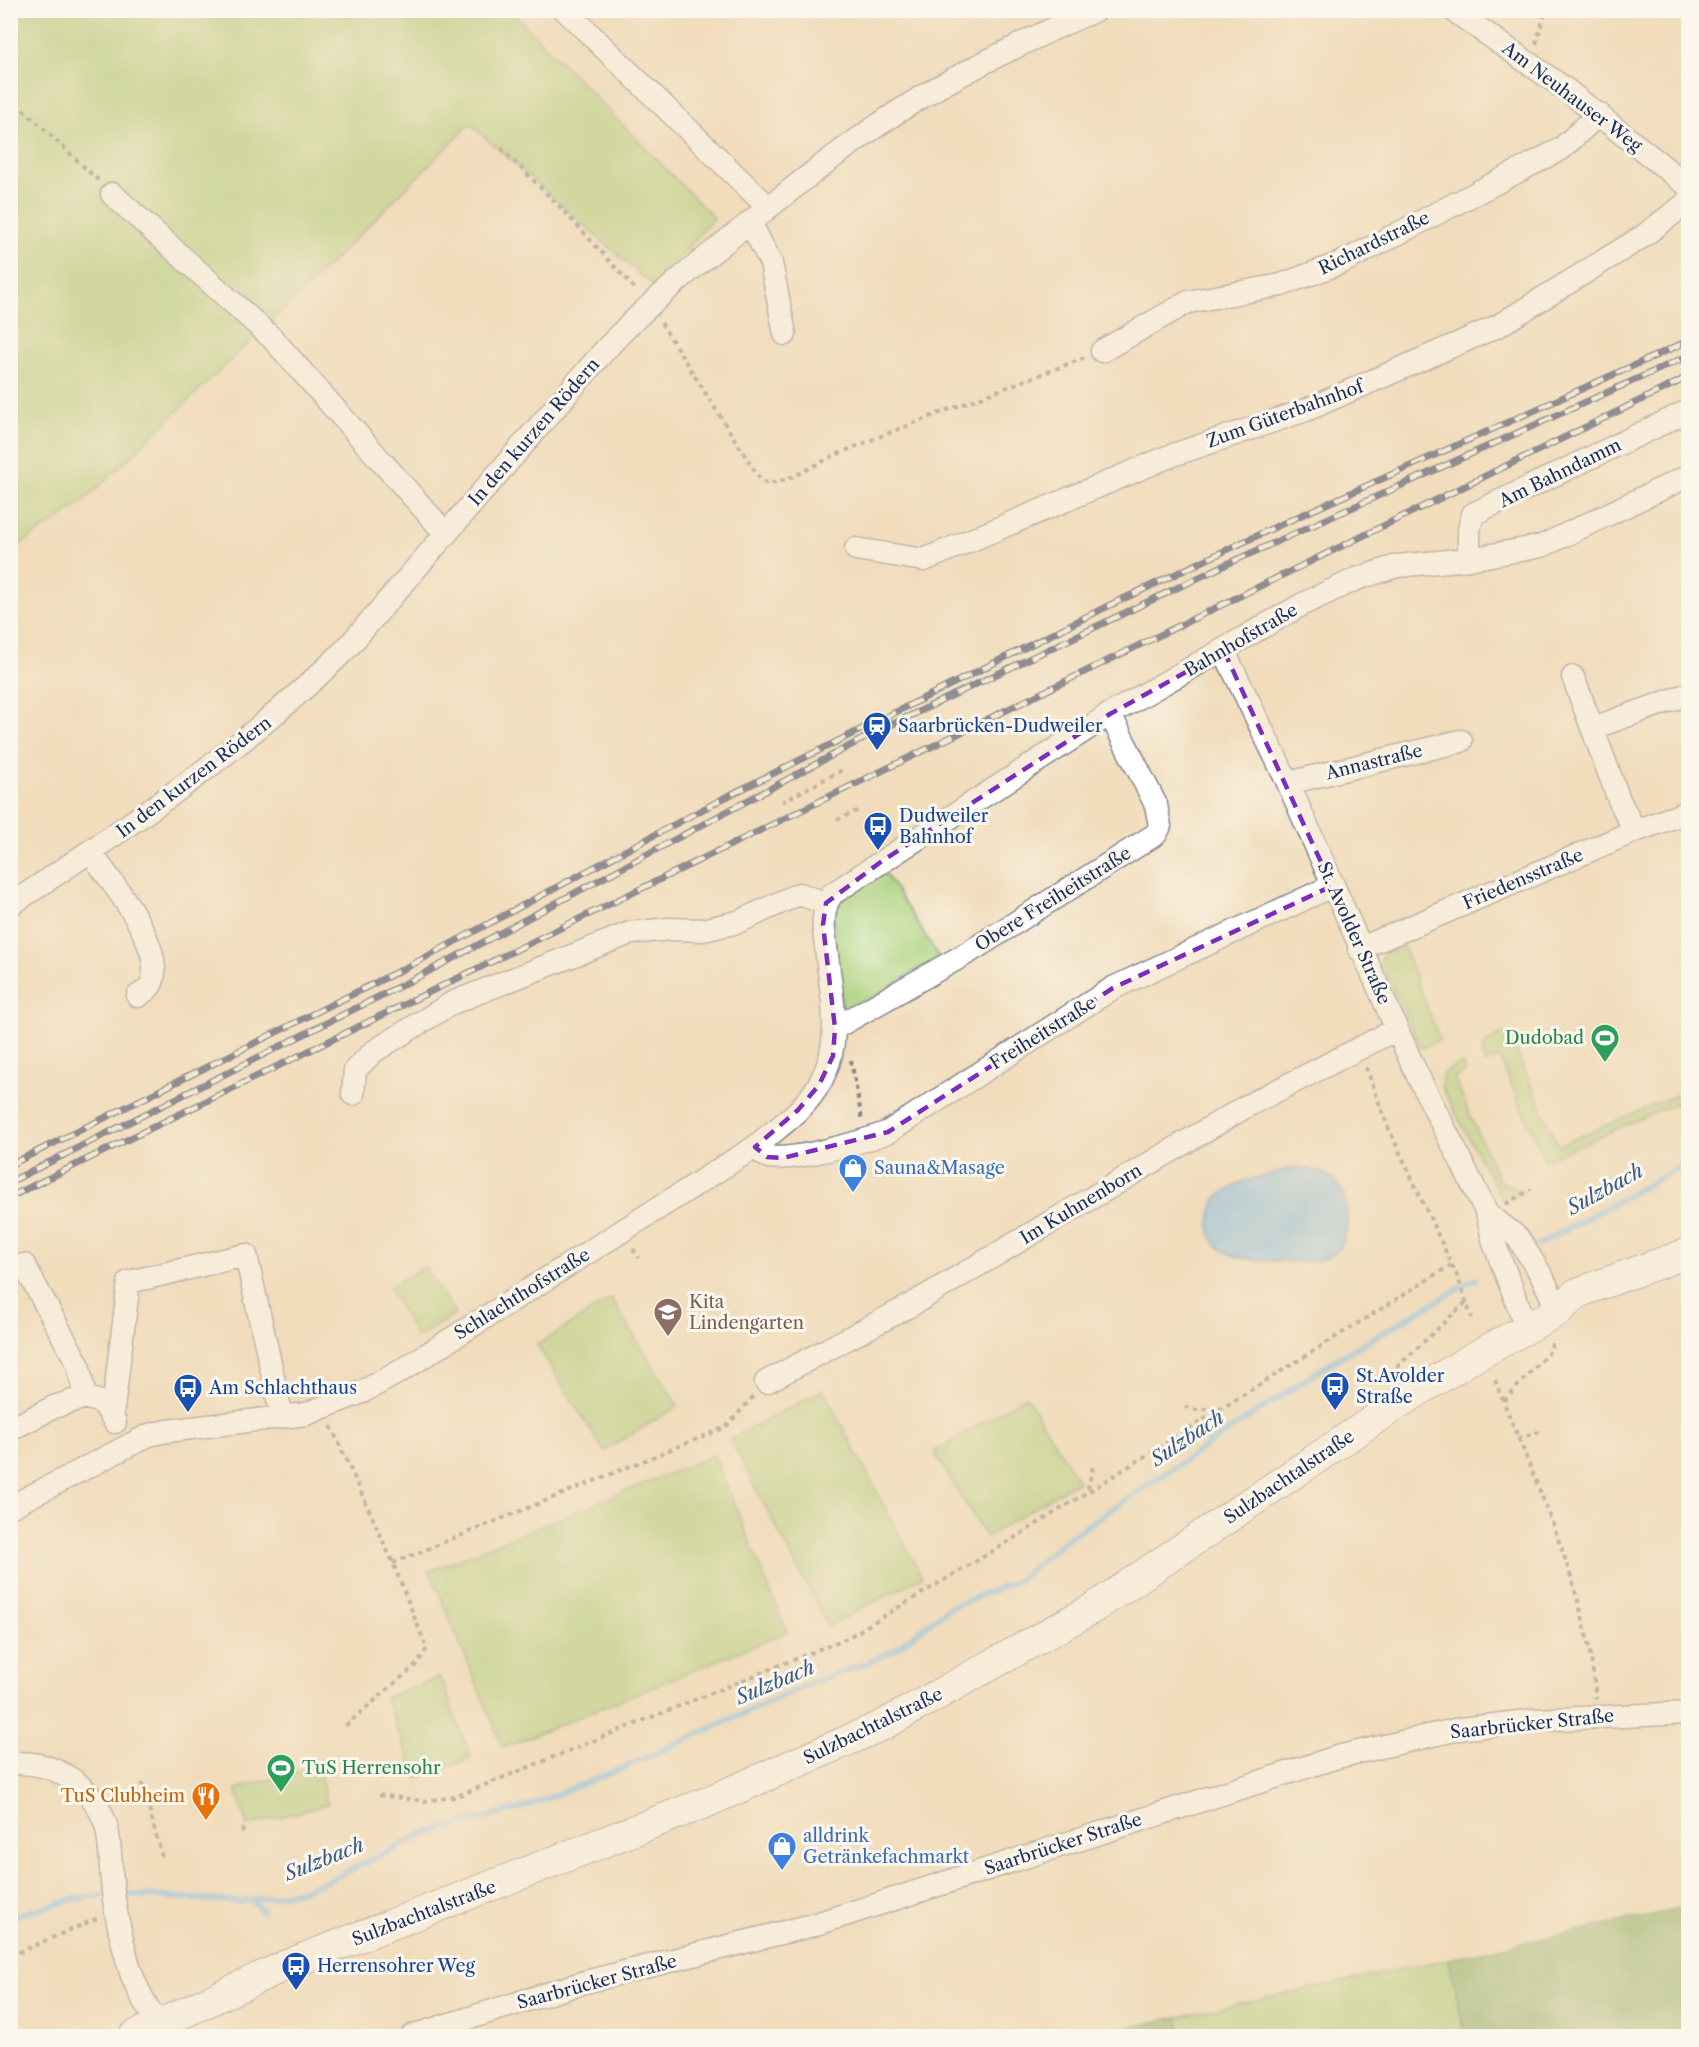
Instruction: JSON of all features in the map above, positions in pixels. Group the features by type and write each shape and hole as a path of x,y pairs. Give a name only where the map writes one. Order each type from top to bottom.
{"main road":[{"name":"Sulzbachtalstraße","path":"1571,1310 1576,1293 1689,1253"},
{"name":"Sulzbachtalstraße","path":"152,2032 284,1966 707,1802 883,1725 1092,1609 1396,1405 1527,1328 1571,1310 1689,1270"}],"street":[{"path":"565,10 768,207"},
{"name":"In den kurzen Rödern","path":"10,905 206,770 276,716 347,648 605,350 685,273 818,168 942,85 1095,10"},
{"name":"Am Neuhauser Weg","path":"1453,10 1599,114 1689,186"},
{"name":"Richardstraße","path":"1102,351 1188,303 1281,285 1343,262 1561,149 1599,114"},
{"path":"112,194 272,338 446,534"},
{"name":"Zum Güterbahnhof","path":"856,549 924,560 1170,456 1306,410 1498,326 1642,237 1689,202"},
{"path":"750,222 771,263 785,334"},
{"name":"Am Bahndamm","path":"1469,559 1469,530 1473,514 1689,411"},
{"name":"Bahnhofstraße","path":"829,898 1110,714 1303,604 1356,579 1397,566 1469,559 1542,546 1689,476"},
{"name":"St. Avolder Straße","path":"1224,651 1288,783 1359,949 1437,1115 1496,1209 1542,1276 1571,1310"},
{"path":"1573,677 1620,802 1635,831"},
{"path":"1593,728 1689,694"},
{"name":"Obere Freiheitstraße","path":"835,1028 986,942 1156,834 1160,826 1156,805 1110,714"},
{"name":"Annastraße","path":"1288,783 1461,741"},
{"name":"Friedensstraße","path":"1359,949 1635,831 1689,812"},
{"path":"90,852 132,909 145,934 153,965 153,980 138,996"},
{"name":"Freiheitstraße","path":"755,1147 767,1156 783,1158 865,1135 888,1132 1113,988 1332,886"},
{"path":"353,1094 356,1070 373,1052 452,1003 630,933 670,929 703,930 738,922 799,894 829,898"},
{"name":"Schlachthofstraße","path":"10,1507 129,1444 167,1431 282,1417 323,1408 399,1372 755,1147 798,1110 819,1085 833,1056 835,1028 823,925 829,898"},
{"name":"Im Kuhnenborn","path":"766,1382 911,1305 1245,1107 1397,1029"},
{"name":"St. Avolder Straße","path":"1496,1209 1494,1243 1527,1328"},
{"path":"112,1417 129,1282 246,1255 282,1417"},
{"path":"24,1265 78,1364 85,1396"},
{"path":"10,1440 16,1437 11,1428 54,1407 85,1396 103,1403 129,1444"},
{"name":"Saarbrücker Straße","path":"412,2037 585,1982 813,1925 1337,1756 1460,1729 1535,1720 1689,1713"},
{"path":"10,1764 29,1761 64,1772 91,1797 105,1822 116,1912 131,1974 152,2032"}],"path":[{"path":"1530,64 1546,10"},
{"path":"10,97 112,194"},
{"path":"501,148 562,209 650,306 762,482 771,484 782,482 799,471 878,437 1102,351"},
{"path":"782,802 844,769"},
{"path":"837,820 861,809"},
{"path":"880,826 883,832"},
{"path":"1360,1047 1388,1127 1458,1278 1472,1318"},
{"path":"851,1056 865,1135"},
{"path":"1496,1209 1531,1189"},
{"path":"379,1795 423,1801 455,1797 838,1642 933,1588 1451,1265"},
{"path":"1393,1378 1398,1366 1466,1302"},
{"path":"1504,1401 1551,1350"},
{"path":"1496,1380 1578,1600 1595,1695"},
{"path":"393,1563 726,1427 766,1382"},
{"path":"1185,1407 1197,1410 1220,1408"},
{"path":"323,1408 393,1563 427,1649 416,1665 345,1726"},
{"path":"1518,1438 1542,1431"},
{"path":"1088,1490 1093,1466"},
{"path":"142,1783 162,1857"},
{"path":"243,1828 244,1834"},
{"path":"10,1956 116,1912"}],"highlighted area":[{"path":"1224,651 1332,886 1113,988 888,1132 783,1158 767,1157 755,1147 798,1110 819,1085 833,1056 835,1028 823,925 826,903 882,861 1110,714"}],"green space":[{"path":"11,11 511,11 714,218 654,287 470,124 322,272 81,504 11,551"},
{"path":"885,873 939,957 844,1015 834,955 833,923 836,910 841,900 851,892"},
{"path":"1403,946 1440,1040 1421,1048 1381,963 1384,952"},
{"path":"1508,1032 1558,1146 1688,1090 1686,1095 1688,1114 1685,1115 1679,1102 1545,1160 1499,1058 1485,1063 1484,1046"},
{"path":"1462,1063 1466,1072 1454,1078 1499,1181 1523,1192 1503,1201 1441,1086 1443,1073"},
{"path":"425,1267 455,1314 417,1338 389,1287"},
{"path":"611,1299 678,1406 604,1451 537,1345"},
{"path":"823,1390 922,1577 828,1626 730,1439"},
{"path":"1026,1396 1078,1481 986,1537 934,1452"},
{"path":"714,1455 787,1632 503,1748 430,1571"},
{"path":"440,1677 471,1758 417,1779 385,1698"},
{"name":"TuS Herrensohr","path":"317,1766 328,1804 247,1826 236,1789"},
{"path":"1688,1907 1688,2036 1465,2036 1449,1959"},
{"path":"1449,1959 1465,2036 1182,2036 1178,2017"},
{"path":"1178,2017 1182,2036 1088,2036"}],"water":[{"path":"1295,1167 1326,1175 1333,1179 1342,1192 1346,1207 1347,1228 1344,1240 1336,1252 1317,1261 1301,1262 1247,1259 1222,1250 1214,1242 1210,1231 1216,1198 1241,1182"}],"waterway":[{"name":"Sulzbach","path":"1538,1245 1688,1162"},
{"name":"Sulzbach","path":"119,1894 241,1902 301,1891 334,1878 426,1833 523,1808 623,1768 807,1685 869,1662 894,1650 949,1608 1017,1581 1064,1541 1335,1360 1475,1279"},
{"path":"1205,1434 1208,1444"},
{"name":"Sulzbach","path":"10,1917 74,1899 109,1894"},
{"path":"253,1901 263,1912"}],"railway":[{"path":"10,1165 411,965 724,798 1106,607 1273,528 1688,341"},
{"path":"10,1182 418,977 872,734 1227,564 1688,356"},
{"path":"10,1197 1688,377"}],"place":[{"name":"Saarbrücken-Dudweiler","path":"877,752"},
{"name":"Dudweiler Bahnhof","path":"878,852"},
{"name":"Dudobad","path":"1605,1064"},
{"name":"Sauna&Masage","path":"853,1194"},
{"name":"Kita Lindengarten","path":"668,1338"},
{"name":"St.Avolder Straße","path":"1335,1412"},
{"name":"Am Schlachthaus","path":"188,1414"},
{"name":"TuS Herrensohr","path":"281,1794"},
{"name":"TuS Clubheim","path":"206,1822"},
{"name":"alldrink Getränkefachmarkt","path":"782,1872"},
{"name":"Herrensohrer Weg","path":"296,1992"}]}
